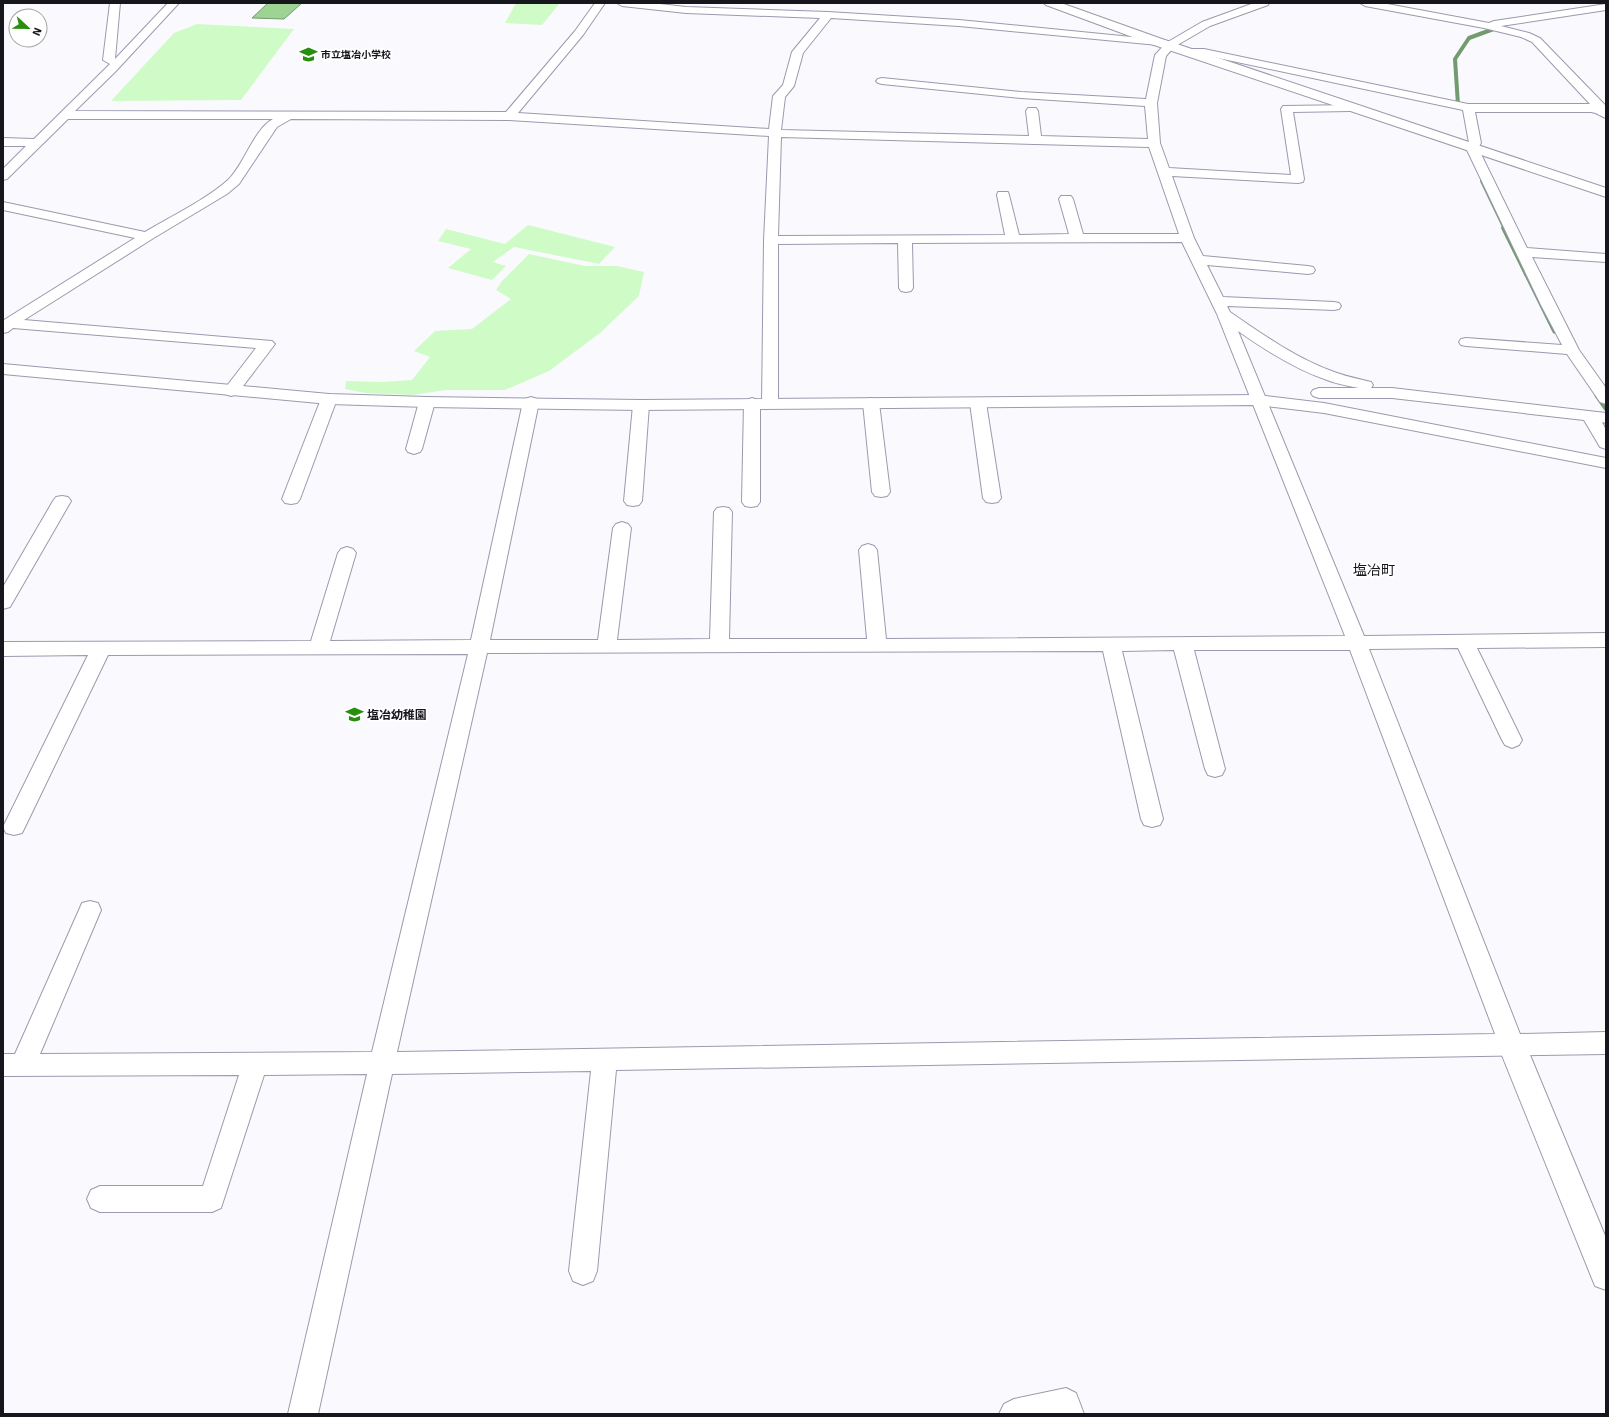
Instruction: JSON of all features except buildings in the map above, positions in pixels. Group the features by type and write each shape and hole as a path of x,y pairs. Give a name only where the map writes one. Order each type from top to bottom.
{"street":[{"path":"115,3 109,60 116,63"},
{"path":"3,176 66,115 174,3"},
{"path":"509,116 579,33 600,3"},
{"path":"622,3 686,10 828,15 959,23 1164,44 1206,24 1264,3"},
{"path":"1050,3 1164,44 1606,193"},
{"path":"1365,3 1484,25 1525,35 1536,40 1605,111"},
{"path":"1484,25 1606,7"},
{"path":"770,403 771,240 775,133 780,96 788,86 798,52 828,15"},
{"path":"1164,44 1151,103 1154,143 1187,238 1221,308 1357,643 1511,1043 1606,1275"},
{"path":"1188,52 1204,52 1468,108 1591,108 1605,111"},
{"path":"882,81 1021,95 1151,103"},
{"path":"1164,172 1298,179 1287,109 1350,107"},
{"path":"1468,108 1474,143 1472,148 1522,252 1572,350 1606,399"},
{"path":"1032,111 1035,140"},
{"path":"66,115 509,116 775,133 1154,143"},
{"path":"6,326 147,236 222,191 234,181 262,137 273,124 288,116"},
{"path":"3,142 38,143"},
{"path":"1003,195 1013,240"},
{"path":"1066,199 1077,239"},
{"path":"3,206 147,236"},
{"path":"771,240 1187,238"},
{"path":"905,240 906,288"},
{"path":"1522,252 1606,258"},
{"path":"1198,260 1308,270"},
{"path":"1221,308 1334,306"},
{"path":"1221,308 1241,326 1308,366 1332,376 1392,393"},
{"path":"6,326 267,344 231,391"},
{"path":"1466,342 1572,350"},
{"path":"3,369 329,399 427,402 531,402 641,405 1258,400 1353,414 1606,463"},
{"path":"1319,393 1392,393 1606,418"},
{"path":"292,499 329,399"},
{"path":"414,449 427,402"},
{"path":"303,1414 382,1063 479,646 531,402"},
{"path":"751,502 752,403"},
{"path":"871,403 881,492"},
{"path":"978,403 992,498"},
{"path":"633,501 641,405"},
{"path":"1590,416 1606,444"},
{"path":"3,603 62,501"},
{"path":"719,646 723,512"},
{"path":"607,646 622,528"},
{"path":"868,550 877,645"},
{"path":"319,647 347,553"},
{"path":"1464,642 1512,740"},
{"path":"6,654 101,649 319,647 1464,642 1604,644"},
{"path":"1111,644 1152,819"},
{"path":"1182,644 1215,769"},
{"path":"14,827 101,649"},
{"path":"90,910 13,1065 382,1063 1511,1043 1606,1043"},
{"path":"583,1271 605,1059"},
{"path":"100,1199 212,1199 254,1063"},
{"path":"1014,1414 1066,1403 1069,1414"}],"shaded area":[{"path":"268,3 302,3 284,19 252,18"},
{"path":"516,3 560,3 542,25 505,23"},
{"path":"197,24 294,29 241,100 111,101 174,33"},
{"path":"528,225 615,247 599,264 514,247 493,262 506,266 492,280 448,268 471,249 438,241 446,229 505,244"},
{"path":"529,254 585,266 617,266 644,272 639,296 600,333 549,371 505,390 446,390 412,395 365,393 345,389 346,381 383,382 412,380 430,357 414,351 435,331 472,329 511,299 496,290 502,281"}],"waterway":[{"path":"1464,109 1458,105 1455,59 1469,38 1499,27"},
{"path":"1482,181 1505,229"},
{"path":"1504,228 1555,331"},
{"path":"1597,395 1606,408"}],"place":[{"name":"市立塩冶小学校","path":"308,54"},
{"name":"塩冶幼稚園","path":"354,715"}],"district":[{"name":"塩冶町","path":"1374,570"}]}
